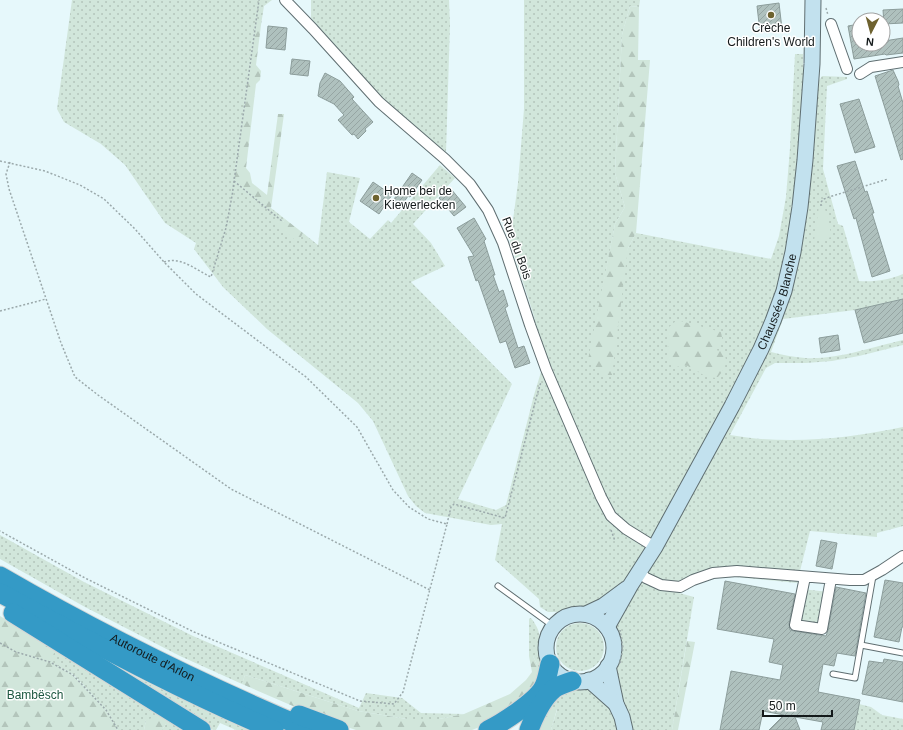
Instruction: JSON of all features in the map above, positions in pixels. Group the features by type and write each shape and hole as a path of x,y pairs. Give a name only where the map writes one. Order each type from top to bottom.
{"highway":[{"name":"Autoroute d'Arlon","path":"0,576 103,632 228,694 310,730"},
{"name":"Autoroute d'Arlon","path":"0,592 96,645 165,680 274,730"},
{"path":"0,604 202,730"},
{"path":"488,730 508,718 533,699 542,689 547,678 550,664"},
{"path":"529,730 533,719 554,688 581,681"},
{"path":"228,694 258,699 339,730"}],"main road":[{"name":"Chaussée Blanche","path":"610,621 638,572 655,548 701,464 761,349 784,291 800,207 806,160 812,64 819,3"},
{"path":"586,614 603,606 630,586"},
{"path":"616,704 581,681 563,677 556,672 550,664 546,655 548,635 553,626 560,620 568,616 586,614 601,621 610,621 614,646 613,657 616,704 625,730"},
{"path":"581,681 597,677 614,665"}],"street":[{"name":"Rue du Bois","path":"285,0 379,102 445,159 470,184 488,210 503,243 546,369 601,497 611,516 626,529 655,548"},
{"path":"831,24 847,69"},
{"path":"860,74 871,67 903,62"},
{"path":"638,572 646,578 661,585 680,586 713,573 737,571 832,579 864,580 903,556"},
{"path":"804,577 796,625 822,629 832,579"}],"lane":[{"path":"833,674 855,678 874,575"},
{"path":"498,586 553,626"},
{"path":"861,645 903,653"}],"path":[{"path":"164,262 171,259 182,261 211,277 226,228 234,181 258,0"},
{"path":"819,3 831,24"},
{"path":"0,161 45,171 80,185 104,199 135,229 164,262 196,294 306,377 357,427 392,490 409,507 428,519 447,524"},
{"path":"10,162 6,174 9,189 61,343 75,377 98,395 231,489 430,590"},
{"path":"821,206 821,202 824,199 888,179"},
{"path":"234,181 283,222"},
{"path":"0,311 46,299"},
{"path":"0,531 85,578 194,632 360,701 394,704 403,692 451,507 454,504 505,518 537,395 546,369"},
{"path":"610,621 620,620 624,648 614,665"},
{"path":"0,643 16,652 50,662 74,675 106,710 118,730"}],"green space":[{"path":"72,0 272,0 264,6 261,25 255,25 234,181 267,208 271,208 285,219 283,222 300,239 303,233 318,245 327,172 360,178 349,222 370,239 388,220 391,223 440,165 455,178 413,224 431,243 445,266 411,282 512,384 458,499 496,510 506,505 534,395 541,372 546,368 530,325 535,319 510,242 518,183 524,109 524,0 640,0 639,7 630,6 622,35 615,173 625,207 615,224 589,360 628,248 636,233 771,259 779,236 786,197 795,54 803,54 803,81 818,82 822,76 847,77 847,79 827,86 823,169 838,224 843,226 859,281 881,280 903,274 903,299 855,310 783,319 771,352 796,357 817,358 842,355 903,340 903,345 832,361 775,363 766,368 730,435 773,440 795,440 860,435 903,427 903,526 877,533 877,537 810,531 797,583 736,577 713,578 697,584 693,580 680,586 679,593 694,597 672,730 551,730 557,710 547,706 570,686 589,689 615,704 613,673 619,652 614,615 629,587 588,609 575,608 562,612 548,612 540,607 539,599 495,560 502,524 491,525 425,513 416,506 408,496 373,421 358,403 267,329 223,287 194,249 196,243 165,223 125,165 101,144 64,122 57,109"},
{"path":"311,0 449,0 450,25 446,152 382,100 311,18"},
{"path":"630,6 639,7 638,60 650,60 636,233 628,248 612,375 601,375 588,360 615,224 625,207 615,173 622,35"},
{"path":"255,24 261,25 256,65 261,71 260,80 256,84 246,168 250,173 252,183 267,195 278,114 284,114 271,208 267,208 234,181"},
{"path":"824,205 832,237 814,241 819,206"},
{"path":"285,219 303,233 300,239 295,240 275,222 278,220 283,222"},
{"path":"677,320 721,332 723,343 712,350 723,351 726,362 722,372 717,378 707,377 686,365 676,367 667,360 669,327"},
{"path":"0,535 84,582 193,636 359,708 366,693 402,698 421,713 464,714 439,719 407,719 358,711 245,675 242,684 180,656 85,607 0,559"},
{"path":"802,589 829,592 822,629 796,625"},
{"name":"Bambësch","path":"0,616 55,649 51,662 73,675 106,710 118,730 0,730"},
{"path":"531,618 540,635 543,677 533,656 529,656 529,619"},
{"path":"575,623 585,623 594,627 600,633 603,638 603,656 594,667 585,671 575,671 566,667 560,661 556,652 556,642 560,633 566,627"},
{"path":"687,641 695,642 678,730 672,730"},
{"path":"55,649 185,730 162,730 166,724 146,720 144,730 118,730 106,710 74,675 50,662"},
{"path":"529,656 533,656 543,677 540,684 487,724 472,730 356,730 323,719 242,684 245,675 358,711 407,719 439,719 464,714 510,694 526,680 532,672"},
{"path":"113,666 248,730 236,730 220,723 216,730 213,730"},
{"path":"859,704 871,707 882,715 903,719 903,730 854,730"},
{"path":"547,706 557,709 551,730 536,730"},
{"path":"158,716 166,724 162,730 144,730 146,720"}],"building":[{"path":"779,3 782,29 760,32 757,6"},
{"path":"903,9 903,23 891,24 891,12 883,12 883,10"},
{"path":"851,25 851,42 848,26"},
{"path":"268,26 287,28 285,50 266,48"},
{"path":"903,38 903,53 854,59 853,52 891,52 891,40"},
{"path":"292,59 310,61 308,76 290,74"},
{"path":"893,70 898,81 903,103 903,159 901,160 875,76"},
{"path":"325,73 340,81 354,97 352,99 373,122 365,129 366,131 358,139 354,134 352,135 338,120 344,115 334,104 318,96 320,83"},
{"path":"859,99 875,147 855,153 840,104"},
{"path":"855,161 865,192 867,191 874,213 872,213 890,271 872,277 856,218 854,219 837,166"},
{"path":"412,173 422,180 400,208 392,202"},
{"name":"Home bei de Kiewerlecken","path":"373,182 392,195 379,214 360,201"},
{"path":"451,189 466,207 454,216 439,198"},
{"path":"474,218 486,239 484,241 495,275 493,275 499,292 503,290 508,306 505,308 518,348 524,346 530,363 515,368 506,341 500,343 478,280 476,281 468,257 474,256 457,228"},
{"path":"903,299 903,333 864,343 855,310"},
{"path":"838,335 840,350 821,353 819,338"},
{"path":"821,540 837,543 832,569 816,566"},
{"path":"885,580 903,583 903,627 899,642 874,637"},
{"path":"725,581 795,594 789,624 790,630 826,636 836,587 866,593 855,656 837,653 834,666 823,664 818,692 860,700 854,730 821,730 823,722 795,717 800,730 769,730 784,715 763,711 759,730 720,730 731,671 780,680 783,665 769,662 774,639 717,629"},
{"path":"884,659 903,662 903,702 862,694 869,661 883,663"}],"place":[{"name":"Crèche Children's World","path":"771,15"},
{"name":"Home bei de Kiewerlecken","path":"376,198"}]}
